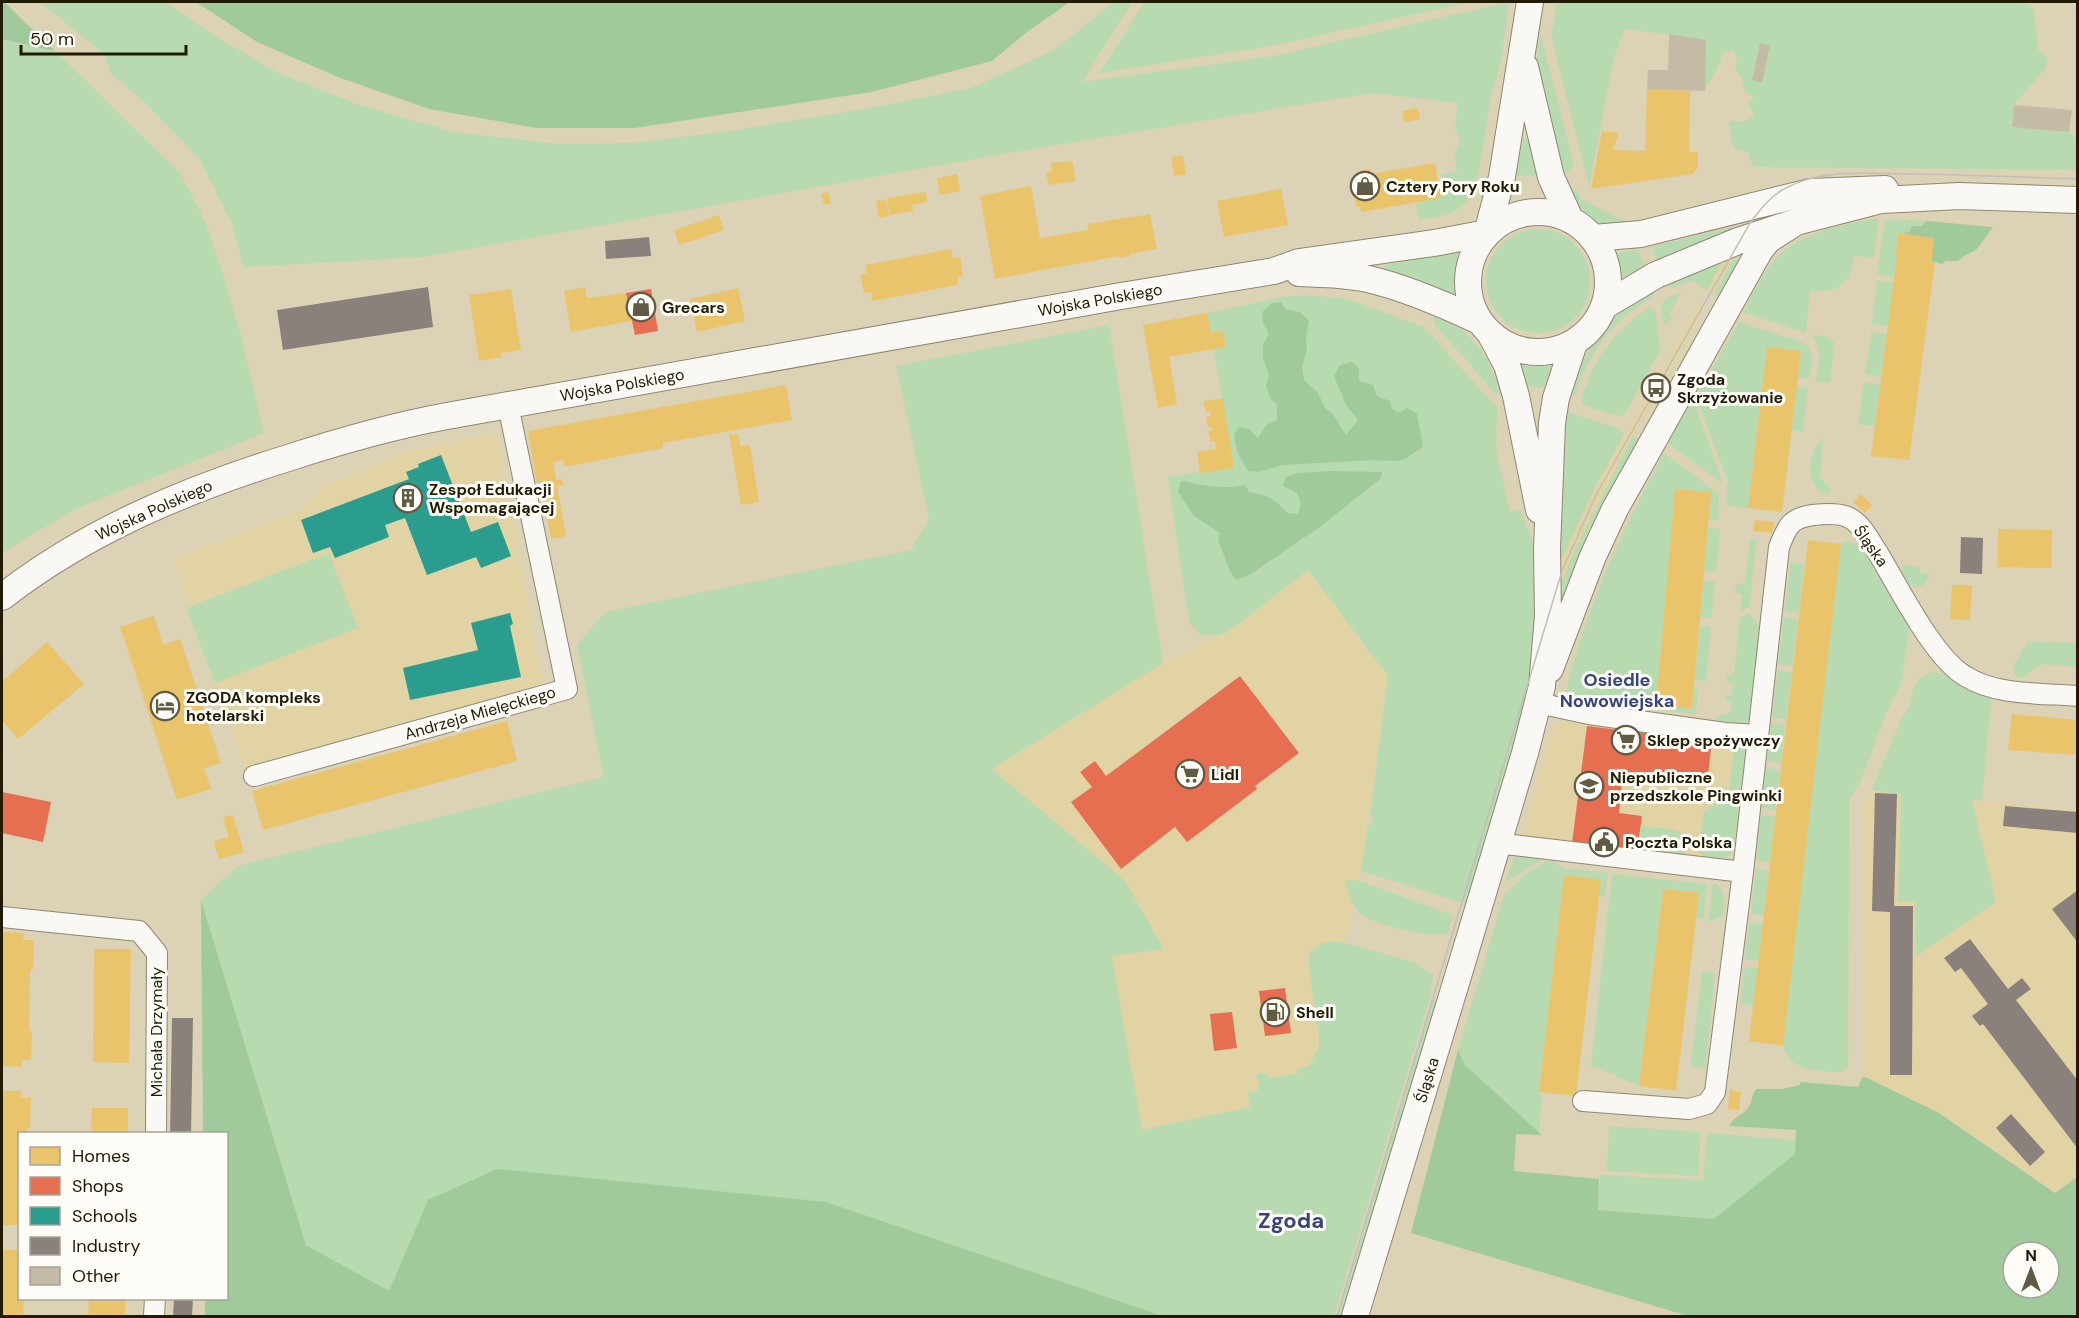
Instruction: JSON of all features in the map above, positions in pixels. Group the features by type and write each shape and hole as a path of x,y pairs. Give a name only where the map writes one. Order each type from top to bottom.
{"street":[{"path":"1487,233 1502,177 1530,2"},
{"path":"1522,58 1551,177 1570,219"},
{"path":"1593,238 1641,234 1810,192 1888,189 1959,196 2078,200"},
{"path":"1604,306 1656,275 1738,241 1796,222 1881,200 1959,196"},
{"path":"1526,212 1548,212 1570,219 1593,238 1605,260 1608,291 1597,321 1574,343 1558,350 1541,353 1524,352 1507,347 1485,328 1468,298 1467,275 1473,252 1487,233 1505,220 1526,212"},
{"path":"1758,735 1725,733 1589,714 1540,694 1593,556 1642,458 1760,250 1768,240 1796,222"},
{"name":"Wojska Polskiego","path":"2,597 42,567 103,531 177,497 224,478 388,429 508,405 1274,271 1299,262 1434,243 1487,233"},
{"name":"Wojska Polskiego","path":"1274,271 1343,275 1370,280 1431,300 1485,328"},
{"name":"Śląska","path":"1485,328 1507,364 1516,396 1547,549"},
{"name":"Śląska","path":"1354,1317 1525,753 1540,694 1548,616 1547,549 1552,423 1556,398 1574,343"},
{"name":"Andrzeja Mielęckiego","path":"254,777 567,689 508,405"},
{"name":"Śląska","path":"1583,1101 1689,1109 1707,1104 1716,1092 1779,547 1791,522 1816,514 1845,516 1863,530 1930,639 1950,665 1965,676 1983,684 2013,691 2078,696"},
{"path":"1497,843 1743,872"},
{"name":"Michała Drzymały","path":"2,917 139,931 157,953 156,1132"},
{"path":"154,1300 154,1317"}],"shaded area":[{"path":"1733,260 1714,294 1707,290 1721,263"},
{"path":"1699,303 1706,307 1642,421 1576,547 1522,709 1559,565 1594,489"},
{"path":"497,433 543,687 246,772 173,559 298,511 322,487 404,452"},
{"path":"1308,570 1388,676 1361,871 1346,943 1339,941 1314,948 1308,960 1319,1047 1309,1066 1298,1074 1267,1078 1250,1107 1142,1130 1112,956 1163,949 991,769 1163,663 1230,630"},
{"path":"1559,721 1742,742 1747,748 1733,852 1718,861 1521,840 1554,725"},
{"path":"1872,790 1901,793 1898,901 1915,901 1917,955 1996,902 1972,800 2077,810 2077,1177 2055,1194 1939,1113 1863,1076 1863,806"}],"green space":[{"path":"2,2 4,2 55,51 2,39"},
{"path":"40,2 165,2 210,33 278,73 362,106 454,132 557,144 632,143 731,131 870,108 974,87 1054,50 1114,2 1132,2 1082,82 1273,56 1509,2 1500,65 1491,96 1476,181 1465,203 1455,211 1437,217 1419,220 1416,203 1445,196 1441,174 1457,171 1454,156 1460,140 1455,128 1458,103 1372,93 1003,154 423,257 244,267 232,224 200,159 144,102 111,74 104,54"},
{"path":"196,2 1070,2 1027,32 992,61 871,92 635,128 537,128 429,109 338,77 257,42"},
{"path":"1145,2 1470,2 1271,46 1099,73"},
{"path":"1556,2 2002,2 2027,4 2035,10 2037,49 2047,58 2046,68 2014,105 2012,127 2069,132 2077,141 2077,170 1753,167 1748,152 1736,150 1730,138 1729,121 1745,121 1755,115 1748,105 1754,97 1745,92 1743,78 1735,69 1737,60 1734,51 1723,52 1705,91 1706,40 1625,29 1614,57 1589,186 1552,39 1551,29 1554,26"},
{"path":"1541,35 1573,162 1573,166 1567,173 1563,173 1540,79 1538,45"},
{"path":"2,39 55,51 180,173 205,221 221,268 240,332 264,433 75,509 2,553"},
{"path":"1526,137 1538,175 1514,176 1520,142"},
{"path":"1569,188 1578,191 1581,199 1634,226 1612,225 1592,219 1578,208"},
{"path":"1879,219 1874,258 1855,256 1849,274 1842,285 1829,290 1810,291 1806,333 1743,312 1767,269 1785,250 1810,236 1840,226"},
{"path":"1885,219 1926,221 1910,231 1903,239 1894,277 1877,274"},
{"path":"1926,221 1993,227 1976,250 1958,261 1946,261 1942,264 1930,261 1903,239 1904,233 1910,231 1912,226 1921,226"},
{"path":"1729,228 1735,229 1657,261 1652,247"},
{"path":"1538,229 1558,233 1575,244 1586,261 1590,281 1586,301 1575,318 1558,329 1538,333 1518,329 1501,318 1490,301 1486,281 1490,261 1501,244 1518,233"},
{"path":"1638,250 1645,266 1626,278 1619,276 1614,257 1622,252"},
{"path":"1455,252 1462,255 1458,275 1459,294 1456,295 1430,288 1383,268 1386,265"},
{"path":"1733,260 1740,262 1721,298 1714,294"},
{"path":"1721,263 1707,290 1691,280 1672,288 1667,282"},
{"path":"1877,280 1894,283 1888,326 1872,324"},
{"path":"1652,289 1653,297 1626,316 1604,338 1587,364 1575,395 1567,398 1582,361 1598,335 1634,301"},
{"path":"1681,293 1669,314 1673,317 1668,324 1664,324 1661,311 1663,303 1669,297"},
{"path":"1305,295 1348,299 1424,327 1497,408 1496,450 1510,512 1520,510 1532,539 1535,553 1535,607 1526,704 1466,904 1361,871 1368,824 1372,825 1373,817 1370,816 1388,676 1308,570 1230,630 1219,635 1201,635 1189,622 1168,477 1234,467 1214,349 1226,346 1223,331 1211,333 1207,313 1282,297"},
{"path":"1281,302 1285,309 1300,312 1309,321 1306,336 1307,349 1302,367 1304,380 1318,393 1325,408 1332,413 1346,435 1358,420 1346,405 1334,376 1340,365 1352,362 1359,368 1359,381 1373,385 1377,396 1390,401 1392,409 1398,413 1407,408 1417,414 1423,447 1405,459 1396,461 1282,465 1259,472 1248,471 1237,452 1234,435 1239,427 1249,429 1258,438 1266,425 1277,420 1277,405 1271,399 1266,385 1269,374 1263,358 1263,344 1269,334 1263,323 1262,312 1272,303"},
{"path":"1649,307 1656,312 1660,351 1624,415 1618,416 1583,405 1582,397 1598,360 1620,331"},
{"path":"1434,314 1469,336 1485,356 1502,394 1496,394 1436,326 1433,320"},
{"path":"1739,322 1804,343 1810,350 1812,360 1809,379 1798,378 1801,351 1767,347 1748,508 1726,506 1728,481 1696,397"},
{"path":"1109,325 1163,663 992,769 1125,881 1164,949 1112,956 1142,1130 1250,1107 1248,1092 1259,1090 1257,1074 1267,1073 1268,1078 1298,1074 1297,1069 1309,1066 1319,1047 1319,1036 1308,960 1313,949 1322,943 1334,941 1346,943 1416,963 1433,975 1430,997 1334,1316 1163,1316 826,1202 428,1200 389,1291 306,1245 201,900 238,866 604,777 577,645 605,612 911,550 929,518 896,366"},
{"path":"1871,332 1887,334 1881,376 1865,374"},
{"path":"1812,335 1828,337 1834,342 1830,383 1816,381 1819,352"},
{"path":"1522,361 1547,362 1552,365 1545,388 1525,386 1518,365"},
{"path":"1864,382 1880,384 1875,426 1858,424"},
{"path":"1797,386 1808,388 1803,432 1792,430"},
{"path":"1693,399 1723,484 1668,443"},
{"path":"1564,411 1614,427 1625,433 1594,489 1559,565"},
{"path":"1633,436 1641,440 1564,603 1560,603 1559,588 1576,547"},
{"path":"1823,438 1820,477 1830,488 1829,495 1821,492 1815,486 1810,470 1814,452"},
{"path":"1664,453 1719,494 1718,520 1709,519 1711,492 1675,489 1657,706 1692,709 1694,688 1698,688 1696,714 1578,699 1566,691 1595,598 1634,510"},
{"path":"1382,472 1380,479 1321,526 1251,574 1236,580 1230,572 1218,541 1220,533 1194,516 1178,492 1181,481 1221,487 1245,485 1249,492 1270,498 1287,513 1298,514 1301,504 1297,493 1283,486 1286,477 1298,473"},
{"path":"1708,528 1720,529 1716,572 1704,571"},
{"path":"1750,539 1757,539 1749,607 1740,612 1742,594 1735,593 1736,583 1745,584"},
{"path":"1844,541 1862,546 1910,626 1901,683 1885,716 1861,780 1849,800 1848,1066 1844,1071 1838,1072 1813,1070 1799,1066 1787,1055 1783,1046 1841,544"},
{"path":"329,553 358,628 215,683 186,608"},
{"path":"1790,563 1804,564 1799,613 1785,611"},
{"path":"1903,564 1920,568 1920,573 1929,574 1926,582 1918,587 1907,583 1902,574"},
{"path":"1704,581 1715,582 1711,619 1700,617"},
{"path":"1749,613 1760,628 1749,720 1743,725 1721,725 1715,718 1731,712 1732,702 1725,701 1725,695 1732,695 1733,683 1727,682 1727,675 1734,675 1740,617"},
{"path":"1784,617 1798,620 1792,666 1778,664"},
{"path":"1700,626 1711,627 1706,681 1695,680"},
{"path":"2027,642 2077,643 2077,667 2043,664 2022,678 2016,676 2013,667"},
{"path":"1778,670 1792,672 1786,719 1772,718"},
{"path":"1933,672 1948,676 1968,689 1991,699 1982,801 1972,800 1996,902 1916,956 1915,901 1898,902 1901,794 1872,790 1902,717 1910,705 1918,681"},
{"path":"1771,723 1785,725 1781,763 1767,761"},
{"path":"1738,742 1747,745 1734,849 1723,859 1708,861 1699,850 1704,812 1728,800 1734,746"},
{"path":"1766,768 1780,770 1775,810 1761,808"},
{"path":"1761,815 1775,817 1770,862 1756,860"},
{"path":"1641,826 1676,830 1681,833 1687,842 1685,854 1682,857 1637,851"},
{"path":"1521,855 1545,858 1505,882 1514,858"},
{"path":"1550,859 1566,869 1608,872 1605,897 1599,896 1601,880 1564,876 1539,1092 1542,1097 1539,1133 1465,1065 1458,1050 1504,895 1526,874"},
{"path":"1756,869 1768,871 1764,915 1751,914"},
{"path":"1612,874 1707,884 1703,919 1696,918 1699,893 1663,889 1639,1086 1591,1065"},
{"path":"1345,880 1360,881 1452,915 1448,933 1431,934 1406,930 1365,917 1354,906"},
{"path":"1713,883 1716,883 1722,890 1725,906 1723,916 1708,922"},
{"path":"201,900 306,1245 389,1291 428,1200 497,1169 826,1202 1163,1316 205,1316 205,1300 228,1300 228,1132 203,1132"},
{"path":"1749,923 1763,924 1759,960 1745,959"},
{"path":"1745,967 1758,968 1753,1005 1740,1004"},
{"path":"1702,972 1715,973 1705,1068 1692,1067 1691,1064"},
{"path":"1433,999 1436,1003 1431,1022 1343,1316 1338,1316"},
{"path":"1458,1050 1465,1065 1542,1135 1516,1134 1514,1171 1599,1179 1598,1210 1714,1219 1795,1154 1796,1130 1729,1126 1748,1108 1756,1089 1782,1089 1800,1085 1800,1082 1858,1087 1863,1076 1939,1113 2055,1193 2077,1177 2077,1316 1688,1316 1411,1233"},
{"path":"1609,1126 1701,1132 1698,1176 1607,1171"},
{"path":"1707,1133 1796,1140 1795,1154 1715,1219 1598,1210 1600,1175 1703,1180"}],"building: Homes":[{"path":"1647,89 1690,91 1689,152 1698,152 1698,167 1693,174 1591,189 1602,131 1619,133 1613,150 1645,151"},
{"path":"1418,108 1420,119 1404,122 1402,111"},
{"path":"1183,155 1186,174 1174,176 1171,157"},
{"path":"1072,161 1076,181 1049,185 1046,173 1052,170 1051,163"},
{"path":"1435,163 1441,198 1361,212 1360,206 1356,207 1354,193 1358,193 1355,176 1362,175 1361,170 1370,169 1371,174"},
{"path":"957,174 960,191 940,195 937,178"},
{"path":"1031,186 1040,238 1088,230 1088,224 1150,214 1157,249 1120,258 1119,256 995,279 980,196"},
{"path":"1281,189 1288,225 1224,237 1217,201"},
{"path":"828,191 831,203 824,205 821,194"},
{"path":"926,192 927,202 912,205 913,211 890,215 887,198"},
{"path":"886,200 889,216 879,218 876,201"},
{"path":"719,215 724,230 679,245 674,230"},
{"path":"1898,233 1934,238 1932,261 1935,262 1909,460 1871,456"},
{"path":"952,249 953,258 960,257 963,276 957,277 958,285 872,301 871,292 864,293 860,275 867,273 865,265"},
{"path":"585,287 587,298 626,293 631,321 571,332 564,291"},
{"path":"738,288 745,321 697,332 690,299"},
{"path":"511,289 521,350 501,353 502,357 479,361 469,295"},
{"path":"1207,313 1211,333 1223,331 1226,347 1169,357 1177,404 1158,408 1143,325"},
{"path":"1767,347 1801,351 1782,512 1748,508"},
{"path":"786,385 792,420 663,443 663,448 564,467 563,460 553,462 556,480 562,479 563,485 557,486 566,536 551,539 541,482 537,483 528,431"},
{"path":"1223,399 1234,468 1200,473 1197,452 1216,449 1215,441 1211,442 1208,431 1213,430 1212,426 1208,427 1206,417 1211,416 1210,412 1206,412 1203,401"},
{"path":"738,434 741,446 750,445 759,502 741,505 729,435"},
{"path":"1675,489 1711,492 1692,709 1656,706"},
{"path":"1861,494 1872,505 1865,513 1853,502"},
{"path":"1755,520 1774,522 1772,533 1753,531"},
{"path":"1998,529 2052,530 2051,568 1997,567"},
{"path":"1808,540 1841,544 1783,1046 1749,1041"},
{"path":"1952,585 1972,585 1970,620 1950,619"},
{"name":"ZGODA kompleks hotelarski","path":"154,616 163,645 180,639 221,763 204,768 211,789 177,800 120,627"},
{"path":"47,642 84,684 18,739 2,720 2,682"},
{"path":"2012,714 2078,720 2078,755 2008,750"},
{"path":"507,721 517,761 263,830 252,791"},
{"path":"233,815 244,852 219,859 214,841 229,837 223,817"},
{"path":"1564,875 1601,880 1576,1096 1539,1092"},
{"path":"1663,889 1699,893 1676,1091 1639,1086"},
{"path":"2,932 24,933 23,940 34,940 33,969 30,970 31,1060 22,1060 21,1067 2,1066"},
{"path":"94,949 131,949 129,1063 93,1062"},
{"path":"1730,1090 1741,1092 1739,1110 1728,1109"},
{"path":"2,1091 21,1091 21,1098 31,1098 30,1128 27,1127 27,1132 18,1132 18,1225 2,1225"},
{"path":"92,1108 128,1108 128,1132 91,1132"},
{"path":"2,1250 18,1250 18,1300 24,1300 23,1316 2,1316"},
{"path":"89,1300 125,1300 125,1316 88,1316"}],"building: Shops":[{"name":"Grecars","path":"651,289 658,331 635,335 626,293"},
{"name":"Lidl","path":"1240,676 1299,753 1255,786 1257,789 1187,842 1175,827 1121,869 1071,802 1092,787 1080,772 1095,761 1106,776"},
{"path":"1587,726 1712,741 1707,783 1623,773 1619,813 1642,816 1637,851 1572,843"},
{"path":"2,792 51,802 43,842 2,833"},
{"name":"Shell","path":"1285,988 1291,1033 1265,1036 1259,991"},
{"path":"1232,1012 1237,1048 1214,1051 1210,1014"}],"building: Schools":[{"name":"Zespoł Edukacji Wspomagającej","path":"441,455 471,532 498,522 511,556 481,568 476,557 427,575 405,518 385,525 389,537 335,558 330,547 313,553 301,520 409,479 406,472 419,467 418,464"},
{"path":"510,613 513,624 510,626 521,677 410,700 403,668 478,650 471,623"}],"building: Industry":[{"path":"649,237 651,256 606,259 605,241"},
{"path":"428,287 433,327 283,350 277,310"},
{"path":"1961,537 1983,538 1982,574 1960,573"},
{"path":"1875,793 1897,794 1894,906 1913,906 1912,1075 1890,1075 1890,912 1872,911"},
{"path":"2005,806 2078,812 2078,833 2003,826"},
{"path":"2078,890 2078,943 2052,909"},
{"path":"1970,939 2008,989 2022,978 2031,989 2016,1000 2078,1081 2078,1149 1983,1024 1980,1026 1972,1016 1988,1004 1961,968 1955,972 1944,958"},
{"path":"172,1018 193,1018 191,1132 170,1132"},
{"path":"2011,1114 2045,1152 2030,1166 1996,1128"},
{"path":"174,1300 193,1300 192,1316 173,1316"}],"building: Other":[{"path":"1669,34 1706,40 1705,91 1647,89 1648,70 1668,70"},
{"path":"1760,43 1770,45 1762,83 1752,80"},
{"path":"2014,105 2072,110 2069,132 2012,127"}],"tram line":[{"path":"1337,1316 1562,571 1597,493 1750,223 1775,195 1800,182 1816,177 1880,173 2078,179"}],"place":[{"name":"Cztery Pory Roku","path":"1365,186"},
{"name":"Grecars","path":"641,307"},
{"name":"Zgoda Skrzyżowanie","path":"1656,388"},
{"name":"Zespoł Edukacji Wspomagającej","path":"408,498"},
{"name":"ZGODA kompleks hotelarski","path":"165,706"},
{"name":"Sklep spożywczy","path":"1626,740"},
{"name":"Lidl","path":"1190,774"},
{"name":"Niepubliczne przedszkole Pingwinki","path":"1589,786"},
{"name":"Poczta Polska","path":"1604,842"},
{"name":"Shell","path":"1275,1012"}],"district":[{"name":"Osiedle Nowowiejska","path":"1617,690"},
{"name":"Zgoda","path":"1291,1220"}]}
